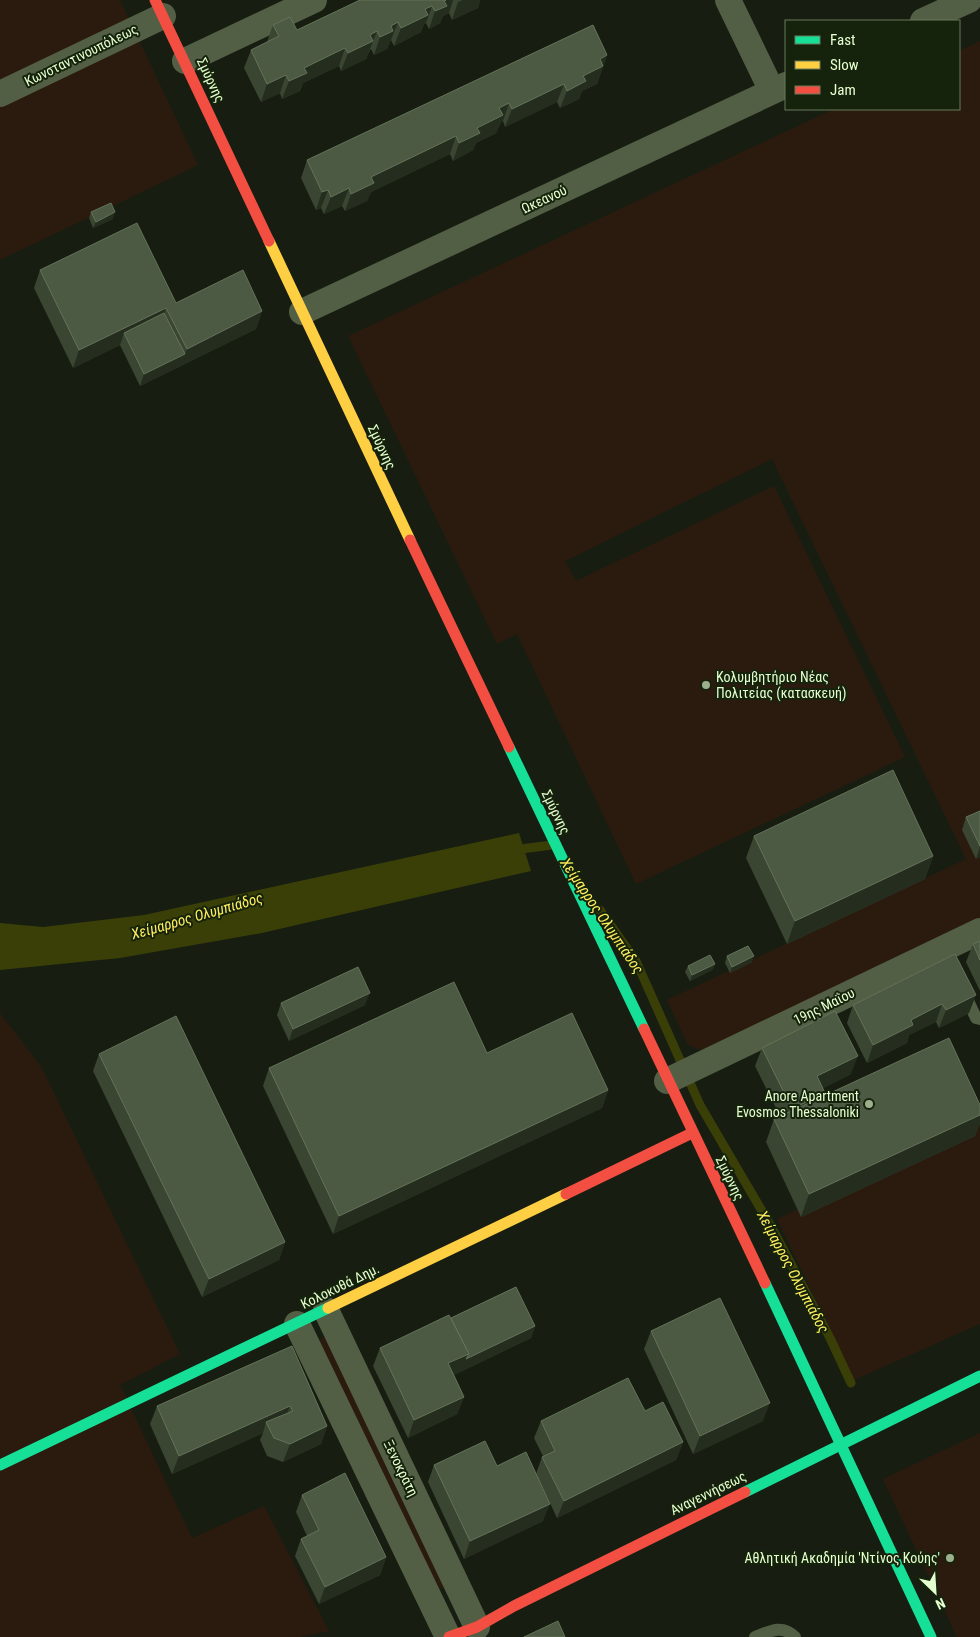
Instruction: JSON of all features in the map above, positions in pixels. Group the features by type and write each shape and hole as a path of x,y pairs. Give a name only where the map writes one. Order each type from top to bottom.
{"street":[{"path":"186,61 314,0"},
{"path":"728,0 779,88"},
{"path":"925,20 968,0"},
{"name":"Σμύρνης","path":"159,8 186,61 302,312 692,1133 842,1443 931,1637"},
{"name":"Κωνσταντινουπόλεως","path":"0,94 159,8"},
{"name":"Ωκεανού","path":"302,312 779,88"},
{"name":"19ης Μαΐου","path":"668,1081 946,953 980,931"},
{"name":"Κολοκυθά Δημ.","path":"0,1465 692,1133"},
{"name":"Ξενοκράτη","path":"326,1310 459,1634"},
{"path":"297,1324 459,1634"},
{"name":"Αναγεννήσεως","path":"459,1634 980,1376"}],"lane":[{"path":"960,983 976,1018 980,1019"},
{"path":"756,1637 775,1628 788,1631 795,1637"}],"shaded area":[{"path":"0,0 120,0 198,165 0,260"},
{"path":"980,41 980,922 706,1052 688,1045 667,1000 966,859 772,459 565,561 576,581 774,486 905,757 636,884 517,634 497,644 348,336 832,110 960,110 960,51"},
{"path":"0,1013 42,1068 180,1354 120,1385 192,1538 264,1506 329,1631 300,1637 0,1637"},
{"path":"980,1121 980,1324 854,1380 777,1219"},
{"path":"323,1337 331,1337 447,1586 435,1591 319,1342"},
{"name":"Αθλητική Ακαδημία 'Ντίνος Κούης'","path":"980,1433 980,1637 957,1637 883,1479"}],"water":[{"path":"519,833 531,871 262,933 120,958 0,970 0,923 43,927 144,915"}],"building":[{"path":"360,0 446,0 444,1 447,6 435,11 432,6 425,9 428,15 401,28 398,22 391,26 393,31 380,37 377,31 370,35 373,41 348,53 345,48 304,68 307,73 289,81 286,75 267,84 251,50 279,36 273,25 290,17 297,30"},
{"path":"593,25 607,55 600,59 603,66 583,76 586,81 567,91 564,84 512,109 509,103 499,108 503,115 477,128 480,133 459,143 456,136 371,177 374,183 351,194 349,188 331,197 328,190 322,192 307,160"},
{"path":"111,203 115,212 96,222 91,212"},
{"path":"137,223 176,303 243,270 262,311 187,349 166,308 79,350 40,270"},
{"path":"164,313 185,354 144,374 124,333"},
{"path":"893,770 933,856 795,921 754,836"},
{"path":"980,811 980,846 966,817"},
{"path":"980,941 980,960 973,944"},
{"path":"748,946 754,956 732,967 727,956"},
{"path":"955,954 976,995 946,1010 942,1004 911,1020 913,1025 873,1045 853,1005"},
{"path":"710,955 715,964 692,975 688,966"},
{"path":"358,967 370,993 293,1029 281,1003"},
{"path":"454,982 487,1053 572,1013 608,1090 339,1216 269,1068"},
{"path":"835,1011 858,1056 817,1076 825,1093 792,1109 762,1048"},
{"path":"176,1016 285,1242 209,1279 99,1054"},
{"path":"949,1038 980,1105 980,1115 809,1194 774,1119"},
{"path":"516,1287 535,1326 466,1359 469,1354 451,1318"},
{"path":"720,1298 770,1403 700,1436 651,1331"},
{"path":"449,1315 469,1354 448,1363 464,1397 414,1420 380,1348"},
{"path":"292,1346 327,1426 290,1444 274,1438 266,1422 293,1411 290,1406 179,1456 157,1406"},
{"path":"628,1378 645,1411 663,1402 683,1442 564,1501 542,1457 555,1451 541,1421"},
{"path":"485,1441 497,1466 526,1452 550,1504 470,1541 434,1465"},
{"path":"345,1473 386,1557 325,1587 301,1539 319,1530 302,1495"},
{"path":"558,1621 565,1637 524,1637"}],"waterway":[{"name":"Χείμαρρος Ολυμπιάδος","path":"513,850 552,845"},
{"name":"Χείμαρρος Ολυμπιάδος","path":"600,910 636,961 700,1105 772,1228 830,1338 851,1383"}],"traffic: fast":[{"path":"509,747 644,1029"},
{"path":"765,1283 931,1637"},
{"path":"0,1465 328,1308"},
{"path":"745,1492 980,1376"}],"traffic: slow":[{"path":"269,241 410,540"},
{"path":"328,1308 566,1194"}],"traffic: jam":[{"path":"155,0 269,241"},
{"path":"410,540 509,747"},
{"path":"644,1029 765,1283"},
{"path":"566,1194 692,1133"},
{"path":"449,1637 477,1627 514,1606 745,1492"}],"place":[{"name":"Κολυμβητήριο Νέας Πολιτείας (κατασκευή)","path":"706,685"},
{"name":"Anore Apartment Evosmos Thessaloniki","path":"869,1104"},
{"name":"Αθλητική Ακαδημία 'Ντίνος Κούης'","path":"950,1558"}]}
